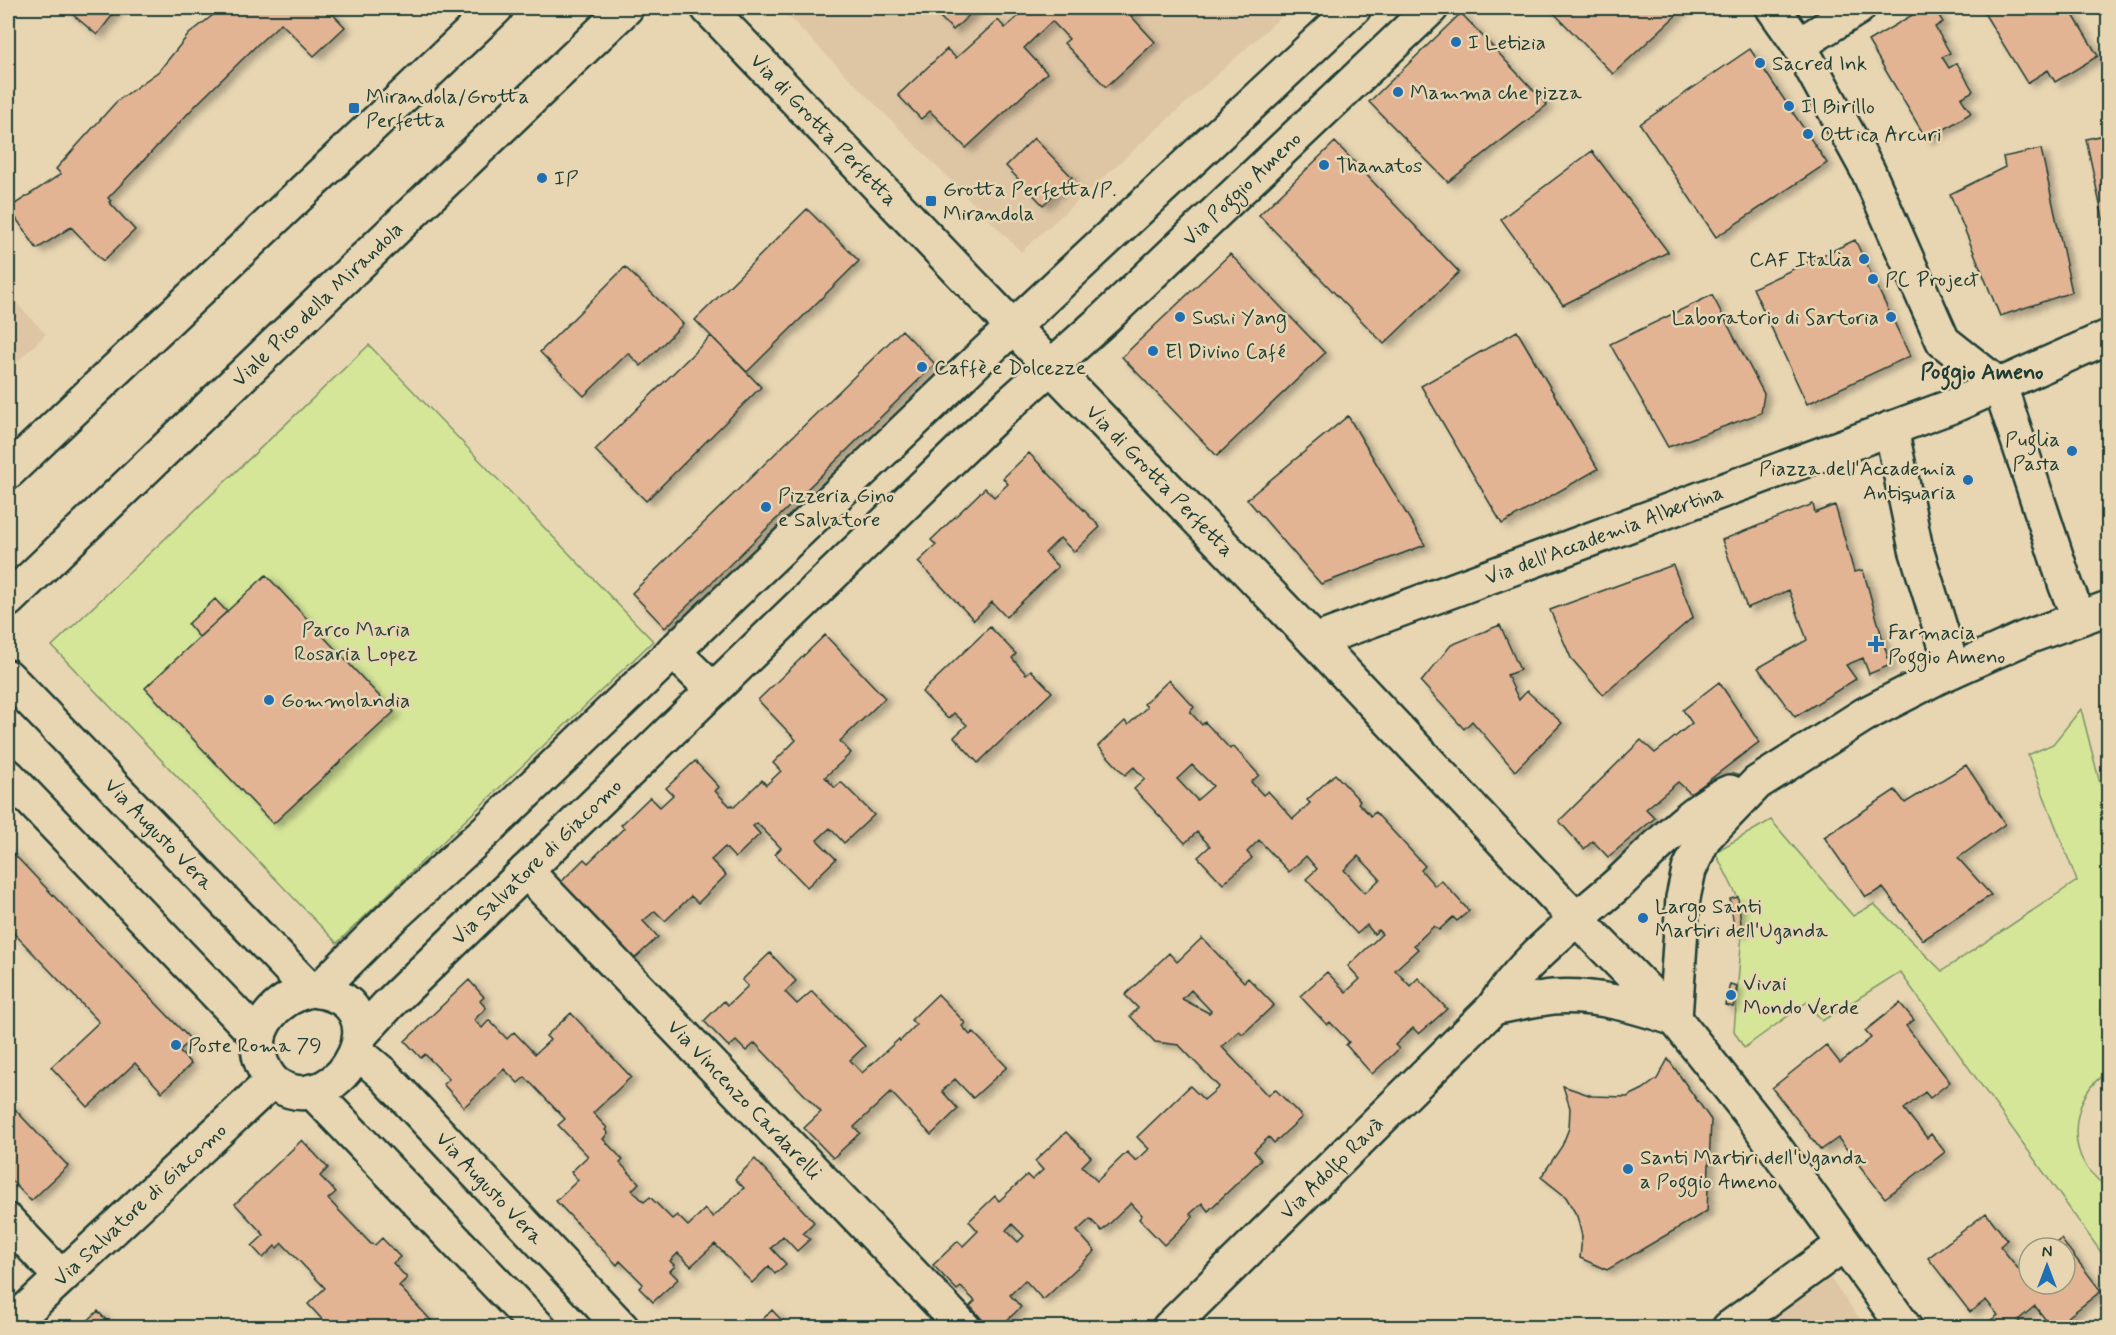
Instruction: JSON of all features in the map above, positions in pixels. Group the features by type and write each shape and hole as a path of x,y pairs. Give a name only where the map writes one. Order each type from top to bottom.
{"street":[{"path":"8,472 496,8"},
{"name":"Viale Pico della Mirandola","path":"8,600 626,8"},
{"name":"Via di Grotta Perfetta","path":"708,8 1315,641 1569,910"},
{"path":"314,990 1354,8"},
{"name":"Via Poggio Ameno","path":"1051,367 1106,318 1431,8"},
{"path":"1493,1008 1507,986 1569,910 1705,806 1723,795 1757,783 1864,715 1953,670 2025,638 2094,613 2066,586 2000,386 1943,341 1869,171 1799,45 1773,8"},
{"path":"1799,45 1858,8"},
{"path":"2000,386 2044,364 2109,337"},
{"name":"Via Salvatore di Giacomo","path":"359,1043 388,1005 996,416 1051,367"},
{"name":"Via dell'Accademia Albertina","path":"1315,641 1555,554 2000,386"},
{"path":"1891,428 1916,549 1953,670"},
{"path":"673,651 712,690"},
{"name":"Via Augusto Vera","path":"8,677 314,990"},
{"path":"8,776 259,1038"},
{"path":"1675,1019 1683,898 1689,870 1704,838 1757,783"},
{"name":"Via Vincenzo Cardarelli","path":"526,871 964,1328"},
{"path":"1569,910 1675,1019 1713,1065 1905,1328"},
{"path":"314,990 330,992 343,999 356,1015 359,1043 339,1078 312,1091 289,1090 272,1081 260,1058 259,1038 264,1022 274,1008 295,994 314,990"},
{"path":"1493,1008 1554,997 1586,998 1641,1008 1675,1019"},
{"name":"Via Adolfo Ravà","path":"1169,1328 1493,1008"},
{"name":"Via Augusto Vera","path":"359,1043 382,1073 622,1328"},
{"name":"Via Salvatore di Giacomo","path":"8,1327 60,1276 272,1081"},
{"path":"312,1091 539,1328"},
{"path":"8,1221 60,1276"},
{"path":"1729,1328 1844,1244"}],"shaded area":[{"path":"780,8 1291,8 1021,252"},
{"path":"8,294 46,334 8,371"},
{"path":"1827,1274 1866,1327 1746,1328"}],"green space":[{"name":"Parco Maria Rosaria Lopez","path":"369,345 653,641 337,943 52,646"},
{"path":"2081,709 2108,815 2108,1072 2098,1079 2084,1098 2076,1133 2083,1162 2093,1175 2108,1188 2108,1262 1900,972 1822,1021 1807,1002 1744,1048 1734,1031 1742,933 1738,898 1715,852 1771,820 1853,916 1874,904 1942,971 2077,881 2028,755 2053,744"}],"building":[{"path":"65,8 118,8 97,35"},
{"path":"222,8 327,8 345,27 314,56 281,23 258,44 196,105 108,198 111,201 109,202 135,230 103,261 71,227 37,249 9,208 61,174 56,169 116,102 159,71 189,34"},
{"path":"931,8 977,8 953,30"},
{"path":"1028,8 1138,8 1131,16 1155,42 1106,87 1064,43 1069,39 1052,21 1024,48 1047,73 966,148 930,111 921,119 898,95 947,49 956,58 998,20 1005,28"},
{"path":"1549,8 1684,8 1613,74"},
{"path":"1924,8 1934,8 1943,22 1935,27 1950,53 1942,57 1949,68 1957,63 1973,91 1961,98 1971,113 1927,140 1868,41"},
{"path":"1981,8 2069,8 2098,56 2055,82 2048,70 2027,83"},
{"path":"1461,13 1547,105 1448,182 1369,102"},
{"path":"1750,49 1827,163 1716,237 1640,124"},
{"path":"2108,134 2108,242 2086,139"},
{"path":"1034,138 1072,177 1043,205 1006,166"},
{"path":"1335,142 1459,272 1384,344 1259,215"},
{"path":"2041,149 2072,292 2000,316 1950,194 2005,167 2003,157"},
{"path":"1592,151 1668,252 1563,305 1501,219"},
{"path":"807,209 859,261 747,372 695,320"},
{"path":"1855,240 1910,356 1807,404 1753,288"},
{"path":"1230,254 1325,353 1217,456 1122,357"},
{"path":"625,267 683,324 641,366 628,353 584,396 540,352"},
{"path":"1712,295 1764,394 1761,413 1668,447 1610,344"},
{"path":"902,330 935,364 665,628 632,593"},
{"path":"1517,331 1598,469 1502,524 1421,386"},
{"path":"711,336 761,387 646,501 595,450"},
{"path":"1348,416 1425,545 1321,584 1247,499"},
{"path":"2108,420 2108,473 2100,421"},
{"path":"1029,453 1100,527 1074,552 1060,538 1045,553 1058,567 1006,617 992,602 974,620 918,562 936,545 931,540 985,488 994,497 1008,484 1003,478"},
{"path":"1813,504 1815,513 1835,505 1854,572 1863,570 1890,665 1869,674 1863,658 1846,665 1856,679 1795,717 1758,668 1807,640 1789,590 1747,608 1722,540"},
{"path":"1673,565 1693,617 1603,695 1571,658 1550,610"},
{"name":"Gommolandia","path":"266,575 394,712 273,824 145,688"},
{"path":"215,599 227,612 199,637 188,624"},
{"path":"1500,625 1520,670 1507,675 1519,700 1527,691 1562,723 1515,771 1472,721 1464,729 1421,682 1451,645"},
{"path":"990,627 1016,654 1012,658 1026,674 1031,670 1052,692 978,763 954,737 967,725 954,713 948,719 922,692"},
{"path":"825,635 885,698 840,741 851,753 825,777 835,788 841,782 874,815 844,843 830,828 817,840 836,859 807,887 775,854 781,848 757,823 753,826 760,834 735,858 725,847 711,860 726,875 698,903 691,896 665,921 655,911 643,921 658,937 632,961 560,883 584,859 588,863 624,828 621,825 650,797 660,807 673,795 666,788 695,761 719,787 715,791 730,806 734,807 762,780 766,785 781,771 773,763 796,740 758,700"},
{"path":"1169,680 1194,707 1190,712 1202,725 1205,722 1230,749 1233,746 1259,775 1251,782 1263,795 1268,791 1293,819 1310,803 1307,800 1335,774 1360,801 1358,803 1371,816 1375,812 1425,866 1421,870 1435,886 1441,880 1469,911 1457,921 1453,917 1439,930 1434,926 1414,945 1418,949 1395,970 1410,986 1418,978 1447,1009 1419,1034 1413,1028 1395,1045 1399,1049 1372,1074 1346,1045 1349,1042 1330,1022 1327,1025 1300,996 1327,972 1346,992 1360,979 1348,966 1382,934 1378,930 1374,934 1367,925 1357,934 1306,879 1317,869 1306,856 1289,872 1259,840 1247,852 1252,858 1223,884 1198,857 1210,846 1197,832 1185,843 1134,789 1145,779 1134,767 1125,775 1098,746 1125,721 1128,725 1147,707 1144,704","holes":["1192,765 1213,786 1197,800 1177,779","1358,856 1380,879 1365,893 1344,870"]},
{"path":"1719,682 1759,742 1691,794 1678,782 1646,809 1655,818 1608,857 1593,841 1584,849 1559,821 1641,740 1655,753 1692,723 1683,710"},
{"path":"1966,765 2005,824 1958,858 1991,895 1923,940 1883,888 1866,897 1824,837 1895,790 1905,803"},
{"path":"9,849 191,1040 179,1051 191,1064 162,1092 135,1063 88,1107 51,1067 99,1022 8,927"},
{"path":"1738,897 1742,933 1735,933 1730,899"},
{"path":"1202,938 1244,982 1248,978 1274,1005 1243,1034 1239,1031 1222,1047 1268,1096 1275,1089 1302,1117 1274,1143 1269,1137 1254,1151 1261,1160 1208,1211 1202,1203 1190,1214 1193,1217 1164,1245 1139,1219 1142,1215 1131,1203 1102,1231 1090,1219 1077,1231 1095,1251 1043,1300 1025,1280 1010,1295 1021,1307 999,1328 990,1328 970,1306 975,1301 961,1287 957,1290 933,1265 958,1241 963,1246 978,1231 969,1221 995,1196 999,1201 1027,1175 1032,1180 1043,1170 1035,1161 1066,1132 1091,1157 1082,1166 1097,1181 1127,1152 1136,1161 1149,1149 1137,1137 1190,1086 1204,1100 1219,1087 1179,1045 1155,1042 1130,1016 1138,1008 1125,995 1169,953 1177,962","holes":["1191,990 1211,1011 1209,1013 1182,999","1012,1224 1024,1236 1018,1242 1006,1230"]},
{"path":"770,953 796,981 785,992 797,1004 812,991 865,1046 850,1060 862,1073 916,1025 911,1020 938,994 965,1023 962,1026 970,1035 973,1032 1007,1067 973,1098 955,1079 942,1091 958,1109 931,1135 891,1092 854,1127 860,1133 833,1158 804,1128 821,1112 755,1043 746,1051 736,1041 729,1047 704,1021 724,1001 728,1005 748,986 742,980"},
{"path":"469,980 484,997 480,1001 486,1008 474,1020 482,1028 489,1020 507,1039 514,1032 535,1054 550,1040 546,1036 571,1013 631,1077 593,1113 607,1128 605,1130 608,1133 603,1139 623,1160 620,1163 639,1183 632,1190 644,1202 650,1197 672,1219 677,1215 688,1226 705,1209 713,1217 744,1188 735,1179 755,1159 814,1222 803,1233 810,1239 797,1251 783,1236 771,1248 786,1264 775,1274 769,1266 752,1283 715,1244 691,1266 678,1253 670,1261 675,1266 670,1271 678,1279 653,1302 639,1288 643,1284 620,1261 617,1265 556,1201 578,1180 571,1172 588,1156 558,1125 565,1119 525,1077 518,1083 504,1069 464,1107 443,1084 449,1079 425,1054 421,1058 405,1041"},
{"name":"Vivai Mondo Verde","path":"1730,984 1737,986 1733,1007 1725,1005"},
{"path":"1900,1003 1914,1020 1906,1026 1950,1082 1930,1098 1925,1092 1904,1109 1927,1138 1931,1134 1945,1152 1885,1198 1838,1138 1821,1150 1772,1088 1826,1045 1840,1063 1871,1038 1865,1031"},
{"name":"Santi Martiri dell'Uganda a Poggio Ameno","path":"1668,1059 1711,1120 1707,1211 1607,1270 1580,1258 1582,1236 1577,1216 1566,1197 1541,1177 1562,1146 1569,1128 1570,1108 1563,1086 1592,1096 1627,1097 1657,1079"},
{"path":"8,1102 68,1166 31,1201 8,1177"},
{"path":"302,1140 328,1168 320,1176 336,1192 328,1199 371,1244 375,1245 382,1238 400,1257 393,1263 407,1278 399,1286 438,1328 330,1328 308,1304 325,1288 282,1243 277,1248 275,1246 263,1258 252,1246 264,1235 235,1204"},
{"path":"1986,1213 2007,1240 2000,1246 2017,1267 2017,1296 2077,1296 2077,1260 2101,1291 2054,1328 2035,1306 2018,1320 2024,1328 1980,1328 1998,1315 1986,1300 1970,1312 1928,1258"},
{"path":"772,1310 789,1328 754,1328"},
{"path":"98,1311 113,1328 80,1328"}],"place":[{"name":"I Letizia","path":"1456,42"},
{"name":"Sacred Ink","path":"1760,63"},
{"name":"Mamma che pizza","path":"1398,92"},
{"name":"Il Birillo","path":"1789,106"},
{"name":"Mirandola/Grotta Perfetta","path":"354,108"},
{"name":"Ottica Arcuri","path":"1808,134"},
{"name":"Thanatos","path":"1324,165"},
{"name":"IP","path":"542,178"},
{"name":"Grotta Perfetta/P. Mirandola","path":"931,201"},
{"name":"CAF Italia","path":"1864,259"},
{"name":"PC Project","path":"1873,279"},
{"name":"Sushi Yang","path":"1180,317"},
{"name":"Laboratorio di Sartoria","path":"1891,317"},
{"name":"El Divino Café","path":"1153,351"},
{"name":"Caffè e Dolcezze","path":"922,367"},
{"name":"Puglia Pasta","path":"2072,451"},
{"name":"Piazza dell'Accademia Antiquaria","path":"1968,480"},
{"name":"Pizzeria Gino e Salvatore","path":"766,507"},
{"name":"Farmacia Poggio Ameno","path":"1876,644"},
{"name":"Gommolandia","path":"269,700"},
{"name":"Largo Santi Martiri dell'Uganda","path":"1643,918"},
{"name":"Vivai Mondo Verde","path":"1731,995"},
{"name":"Poste Roma 79","path":"176,1045"},
{"name":"Santi Martiri dell'Uganda a Poggio Ameno","path":"1628,1169"}],"district":[{"name":"Poggio Ameno","path":"1982,371"}]}
